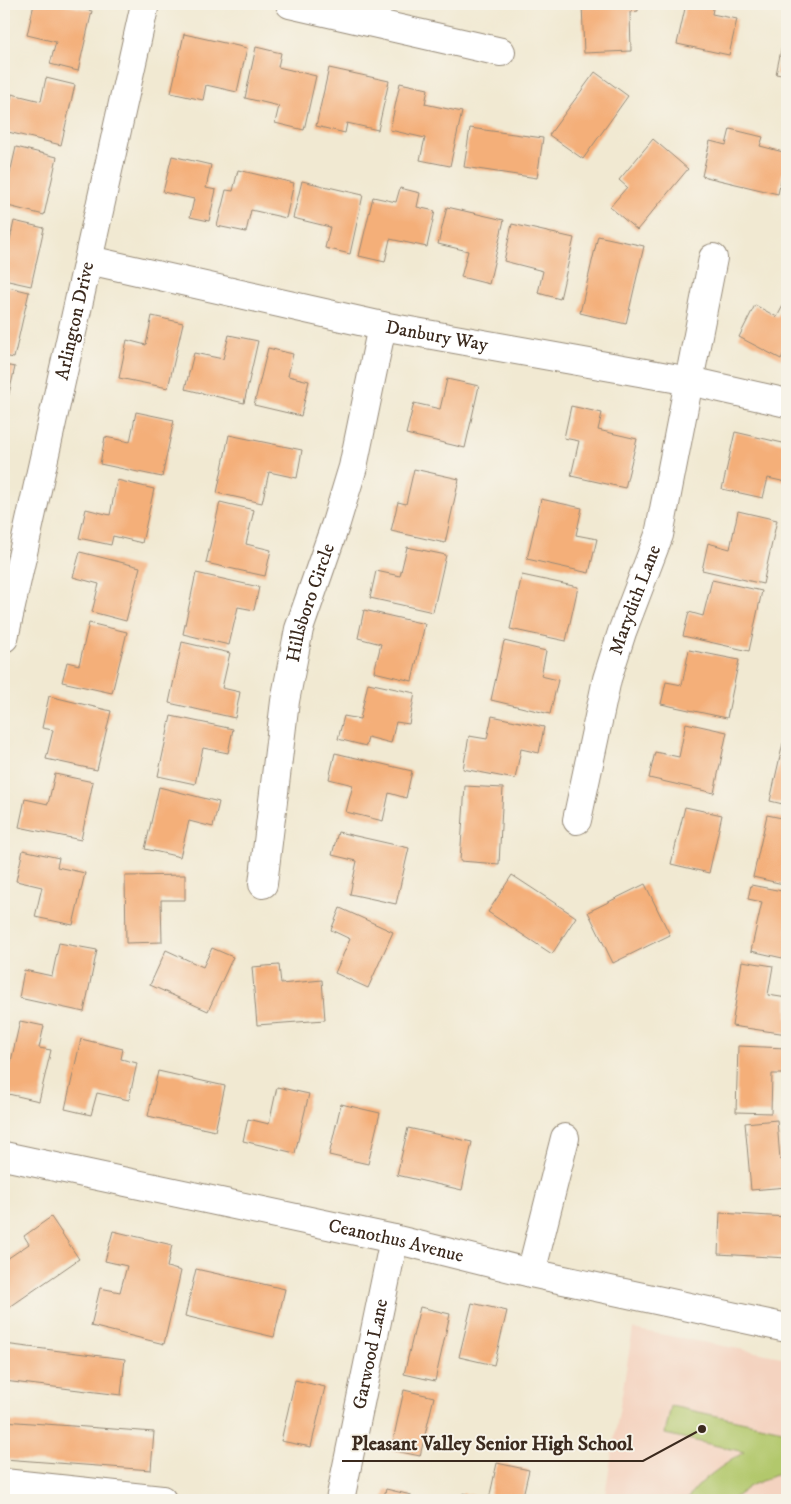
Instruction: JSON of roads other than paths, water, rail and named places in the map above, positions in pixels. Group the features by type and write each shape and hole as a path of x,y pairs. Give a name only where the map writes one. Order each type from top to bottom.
{"street":[{"name":"Arlington Drive","path":"4,638 145,4"},
{"path":"290,4 501,52"},
{"name":"Marydith Lane","path":"577,820 607,679 622,632 659,535 713,258"},
{"name":"Danbury Way","path":"89,260 382,326 690,381 787,403"},
{"name":"Hillsboro Circle","path":"263,884 285,701 299,629 353,467 382,326"},
{"path":"531,1274 565,1138"},
{"name":"Ceanothus Avenue","path":"4,1156 394,1238 531,1274 787,1328"},
{"name":"Garwood Lane","path":"340,1500 394,1238"},
{"path":"4,1483 162,1500"}],"place":[{"name":"Pleasant Valley Senior High School","path":"702,1429"}]}
